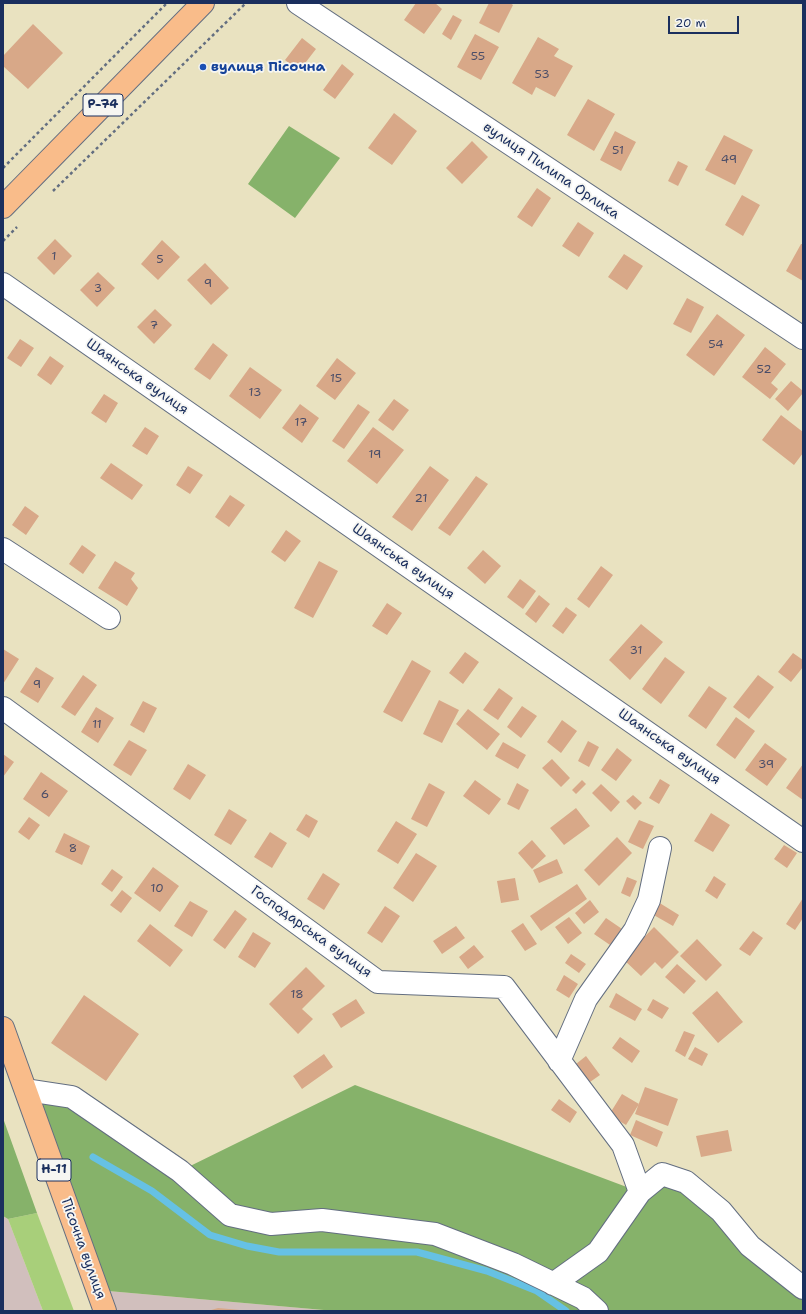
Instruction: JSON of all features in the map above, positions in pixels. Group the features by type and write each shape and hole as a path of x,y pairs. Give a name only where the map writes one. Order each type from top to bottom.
{"main road":[{"name":"Р-74","path":"3,207 203,3"},
{"name":"Пісочна вулиця","path":"3,1028 105,1311"}],"street":[{"name":"вулиця Пилипа Орлика","path":"298,3 803,338"},
{"name":"Шаянська вулиця","path":"3,284 803,841"},
{"path":"3,549 109,618"},
{"name":"Господарська вулиця","path":"3,708 378,982 504,987 623,1145 640,1192"},
{"path":"559,1061 586,999 636,930 650,900 660,848"},
{"path":"26,1090 72,1097 180,1171 230,1215 271,1224 322,1220 435,1234 513,1264 582,1298 597,1311"},
{"path":"553,1284 598,1252 640,1192 662,1174 686,1182 721,1211 750,1246 803,1288"}],"path":[{"path":"3,168 167,3"},
{"path":"48,196 246,3"},
{"path":"3,241 20,224"}],"shaded area":[{"path":"3,1216 8,1219 43,1311 3,1311"},
{"path":"97,1290 335,1311 105,1311"}],"green space":[{"path":"289,126 340,158 295,218 248,184"},
{"path":"355,1085 640,1192 662,1174 803,1288 803,1311 335,1311 97,1290 26,1090 72,1097 180,1171"},
{"path":"3,1118 37,1213 8,1219 3,1216"},
{"path":"37,1213 74,1311 43,1311 8,1219"}],"building":[{"path":"416,3 435,3 442,9 424,34 404,20"},
{"path":"489,3 510,3 513,5 499,33 479,23"},
{"path":"453,15 462,20 451,40 442,34"},
{"path":"33,24 63,53 28,89 3,66 3,56"},
{"path":"475,34 499,47 481,80 457,67"},
{"path":"538,37 559,49 554,56 573,66 555,97 536,87 532,95 512,83"},
{"path":"302,38 316,49 299,71 285,60"},
{"path":"342,64 354,74 335,99 323,90"},
{"path":"588,99 615,114 594,151 567,135"},
{"path":"394,113 417,131 392,165 368,148"},
{"path":"615,131 636,142 621,171 600,160"},
{"path":"724,135 753,150 735,185 705,170"},
{"path":"472,141 488,157 462,184 446,168"},
{"path":"678,161 688,166 678,186 668,181"},
{"path":"537,188 551,198 532,227 517,217"},
{"path":"742,195 760,205 743,236 725,225"},
{"path":"578,222 594,233 579,257 562,246"},
{"path":"55,239 72,256 54,275 37,258"},
{"path":"162,240 180,257 158,280 141,264"},
{"path":"801,244 803,244 803,281 786,271"},
{"path":"624,254 643,266 627,290 608,277"},
{"path":"205,263 229,288 211,305 187,280"},
{"path":"98,272 115,288 97,307 80,290"},
{"path":"687,298 704,307 691,333 673,324"},
{"path":"155,309 172,325 154,344 137,327"},
{"path":"717,314 745,335 714,376 686,355"},
{"path":"20,339 34,348 21,367 7,358"},
{"path":"213,343 228,355 210,380 194,369"},
{"path":"765,347 786,364 771,383 778,389 770,399 742,377"},
{"path":"50,356 64,366 51,385 37,375"},
{"path":"337,358 356,373 335,400 316,386"},
{"path":"250,367 282,390 260,419 229,396"},
{"path":"791,381 803,391 803,393 788,411 775,399"},
{"path":"104,394 118,403 106,423 91,413"},
{"path":"394,399 409,410 393,431 378,420"},
{"path":"300,404 319,418 302,443 282,428"},
{"path":"358,404 370,412 344,449 332,441"},
{"path":"781,415 803,432 803,453 794,465 762,440"},
{"path":"145,427 159,436 147,455 132,446"},
{"path":"373,427 404,450 377,484 347,461"},
{"path":"111,463 143,485 132,500 100,478"},
{"path":"188,466 203,475 190,494 176,485"},
{"path":"430,466 449,480 412,531 392,517"},
{"path":"476,476 488,484 450,536 438,528"},
{"path":"230,495 245,505 229,527 215,517"},
{"path":"25,506 39,516 26,535 12,525"},
{"path":"286,530 301,541 285,562 271,552"},
{"path":"82,545 96,555 83,574 69,564"},
{"path":"483,550 501,566 485,584 467,568"},
{"path":"115,561 135,573 131,579 138,588 127,606 98,588"},
{"path":"319,561 338,571 313,618 294,608"},
{"path":"601,566 613,575 589,608 577,599"},
{"path":"520,579 536,591 523,609 507,597"},
{"path":"539,595 550,604 536,623 525,614"},
{"path":"387,603 402,613 387,635 372,626"},
{"path":"566,607 577,615 563,634 552,626"},
{"path":"641,624 663,642 630,680 609,660"},
{"path":"3,649 19,659 3,684"},
{"path":"465,652 479,662 463,684 449,673"},
{"path":"793,653 803,660 803,667 791,682 778,672"},
{"path":"665,657 685,672 661,704 642,689"},
{"path":"412,660 431,671 402,722 383,712"},
{"path":"36,667 54,678 38,703 20,692"},
{"path":"83,675 97,685 75,716 61,707"},
{"path":"758,675 774,687 749,719 733,707"},
{"path":"709,686 727,698 706,729 688,716"},
{"path":"499,688 513,698 498,720 483,710"},
{"path":"439,700 459,710 442,743 423,734"},
{"path":"143,701 157,708 144,733 130,725"},
{"path":"522,706 537,716 521,738 507,727"},
{"path":"96,707 114,718 98,743 81,732"},
{"path":"468,709 500,734 487,750 456,724"},
{"path":"736,717 755,731 735,759 716,745"},
{"path":"562,720 577,731 561,753 547,742"},
{"path":"129,740 147,750 131,776 113,765"},
{"path":"588,741 599,747 589,767 578,761"},
{"path":"503,742 526,755 518,769 495,756"},
{"path":"765,743 787,759 767,786 745,770"},
{"path":"617,748 632,760 616,781 601,770"},
{"path":"3,754 14,762 3,777"},
{"path":"552,759 570,778 561,787 542,768"},
{"path":"188,764 206,775 190,800 173,789"},
{"path":"803,764 803,800 786,788"},
{"path":"41,772 68,791 49,817 23,799"},
{"path":"660,779 670,785 659,804 649,798"},
{"path":"475,780 501,799 489,815 463,796"},
{"path":"582,780 586,784 576,794 572,790"},
{"path":"429,783 445,792 427,827 411,819"},
{"path":"517,783 529,790 519,810 507,804"},
{"path":"601,784 620,802 611,812 592,793"},
{"path":"633,795 642,803 635,810 626,801"},
{"path":"576,808 590,826 564,845 550,828"},
{"path":"229,809 247,820 231,845 214,835"},
{"path":"711,813 730,825 713,852 694,841"},
{"path":"306,814 318,821 309,838 296,830"},
{"path":"29,817 40,825 29,840 18,832"},
{"path":"639,820 654,826 643,849 628,842"},
{"path":"396,821 417,834 398,864 377,851"},
{"path":"270,832 287,843 272,868 254,857"},
{"path":"64,833 90,846 82,865 55,852"},
{"path":"617,837 632,853 599,886 584,870"},
{"path":"532,840 546,856 532,869 518,853"},
{"path":"784,845 797,853 787,868 774,859"},
{"path":"416,853 437,866 413,902 393,888"},
{"path":"557,859 563,873 539,883 533,870"},
{"path":"153,867 179,886 160,912 134,893"},
{"path":"112,869 123,877 112,892 101,884"},
{"path":"323,873 340,884 324,910 307,899"},
{"path":"714,876 726,884 717,899 705,891"},
{"path":"627,877 637,881 630,897 621,893"},
{"path":"515,878 519,900 501,903 497,881"},
{"path":"577,884 587,899 541,931 530,916"},
{"path":"122,890 132,898 121,913 110,905"},
{"path":"803,898 803,918 795,930 786,924"},
{"path":"590,900 599,912 584,924 575,913"},
{"path":"190,901 208,911 192,937 174,926"},
{"path":"658,902 679,915 673,926 652,914"},
{"path":"385,906 400,916 382,943 367,933"},
{"path":"235,910 247,919 225,949 213,940"},
{"path":"569,917 582,933 568,944 555,927"},
{"path":"606,918 625,931 613,947 594,934"},
{"path":"523,923 537,944 525,951 511,931"},
{"path":"150,924 183,950 170,967 137,941"},
{"path":"456,926 465,938 442,954 433,941"},
{"path":"654,927 679,952 662,969 655,962 641,976 623,959"},
{"path":"753,931 763,938 750,956 739,949"},
{"path":"253,932 271,943 255,968 238,957"},
{"path":"697,939 722,965 706,981 680,956"},
{"path":"474,945 484,957 468,969 459,957"},
{"path":"571,954 586,964 579,973 565,963"},
{"path":"677,964 696,981 684,994 665,977"},
{"path":"306,967 325,986 302,1009 313,1019 298,1034 269,1004"},
{"path":"564,975 578,984 569,998 556,990"},
{"path":"717,991 743,1022 718,1043 692,1013"},
{"path":"616,993 642,1009 635,1021 609,1007"},
{"path":"84,995 139,1034 106,1081 51,1043"},
{"path":"356,999 365,1013 341,1028 332,1014"},
{"path":"653,999 669,1008 662,1019 647,1010"},
{"path":"684,1031 695,1035 685,1057 675,1051"},
{"path":"620,1037 640,1051 632,1063 612,1048"},
{"path":"695,1047 708,1054 702,1066 688,1059"},
{"path":"324,1054 333,1067 302,1089 293,1076"},
{"path":"586,1056 600,1075 590,1082 576,1064"},
{"path":"645,1087 678,1099 668,1126 635,1114"},
{"path":"622,1094 639,1104 626,1125 609,1115"},
{"path":"559,1099 577,1112 570,1123 551,1110"},
{"path":"636,1120 663,1132 657,1147 630,1135"},
{"path":"728,1130 732,1151 701,1157 696,1136"},
{"path":"218,1308 240,1310 240,1311 208,1311"}],"waterway":[{"path":"93,1157 152,1191 210,1235 247,1246 279,1252 417,1252 487,1271 537,1291 566,1311"}],"place":[{"name":"вулиця Пісочна","path":"203,67"}]}
